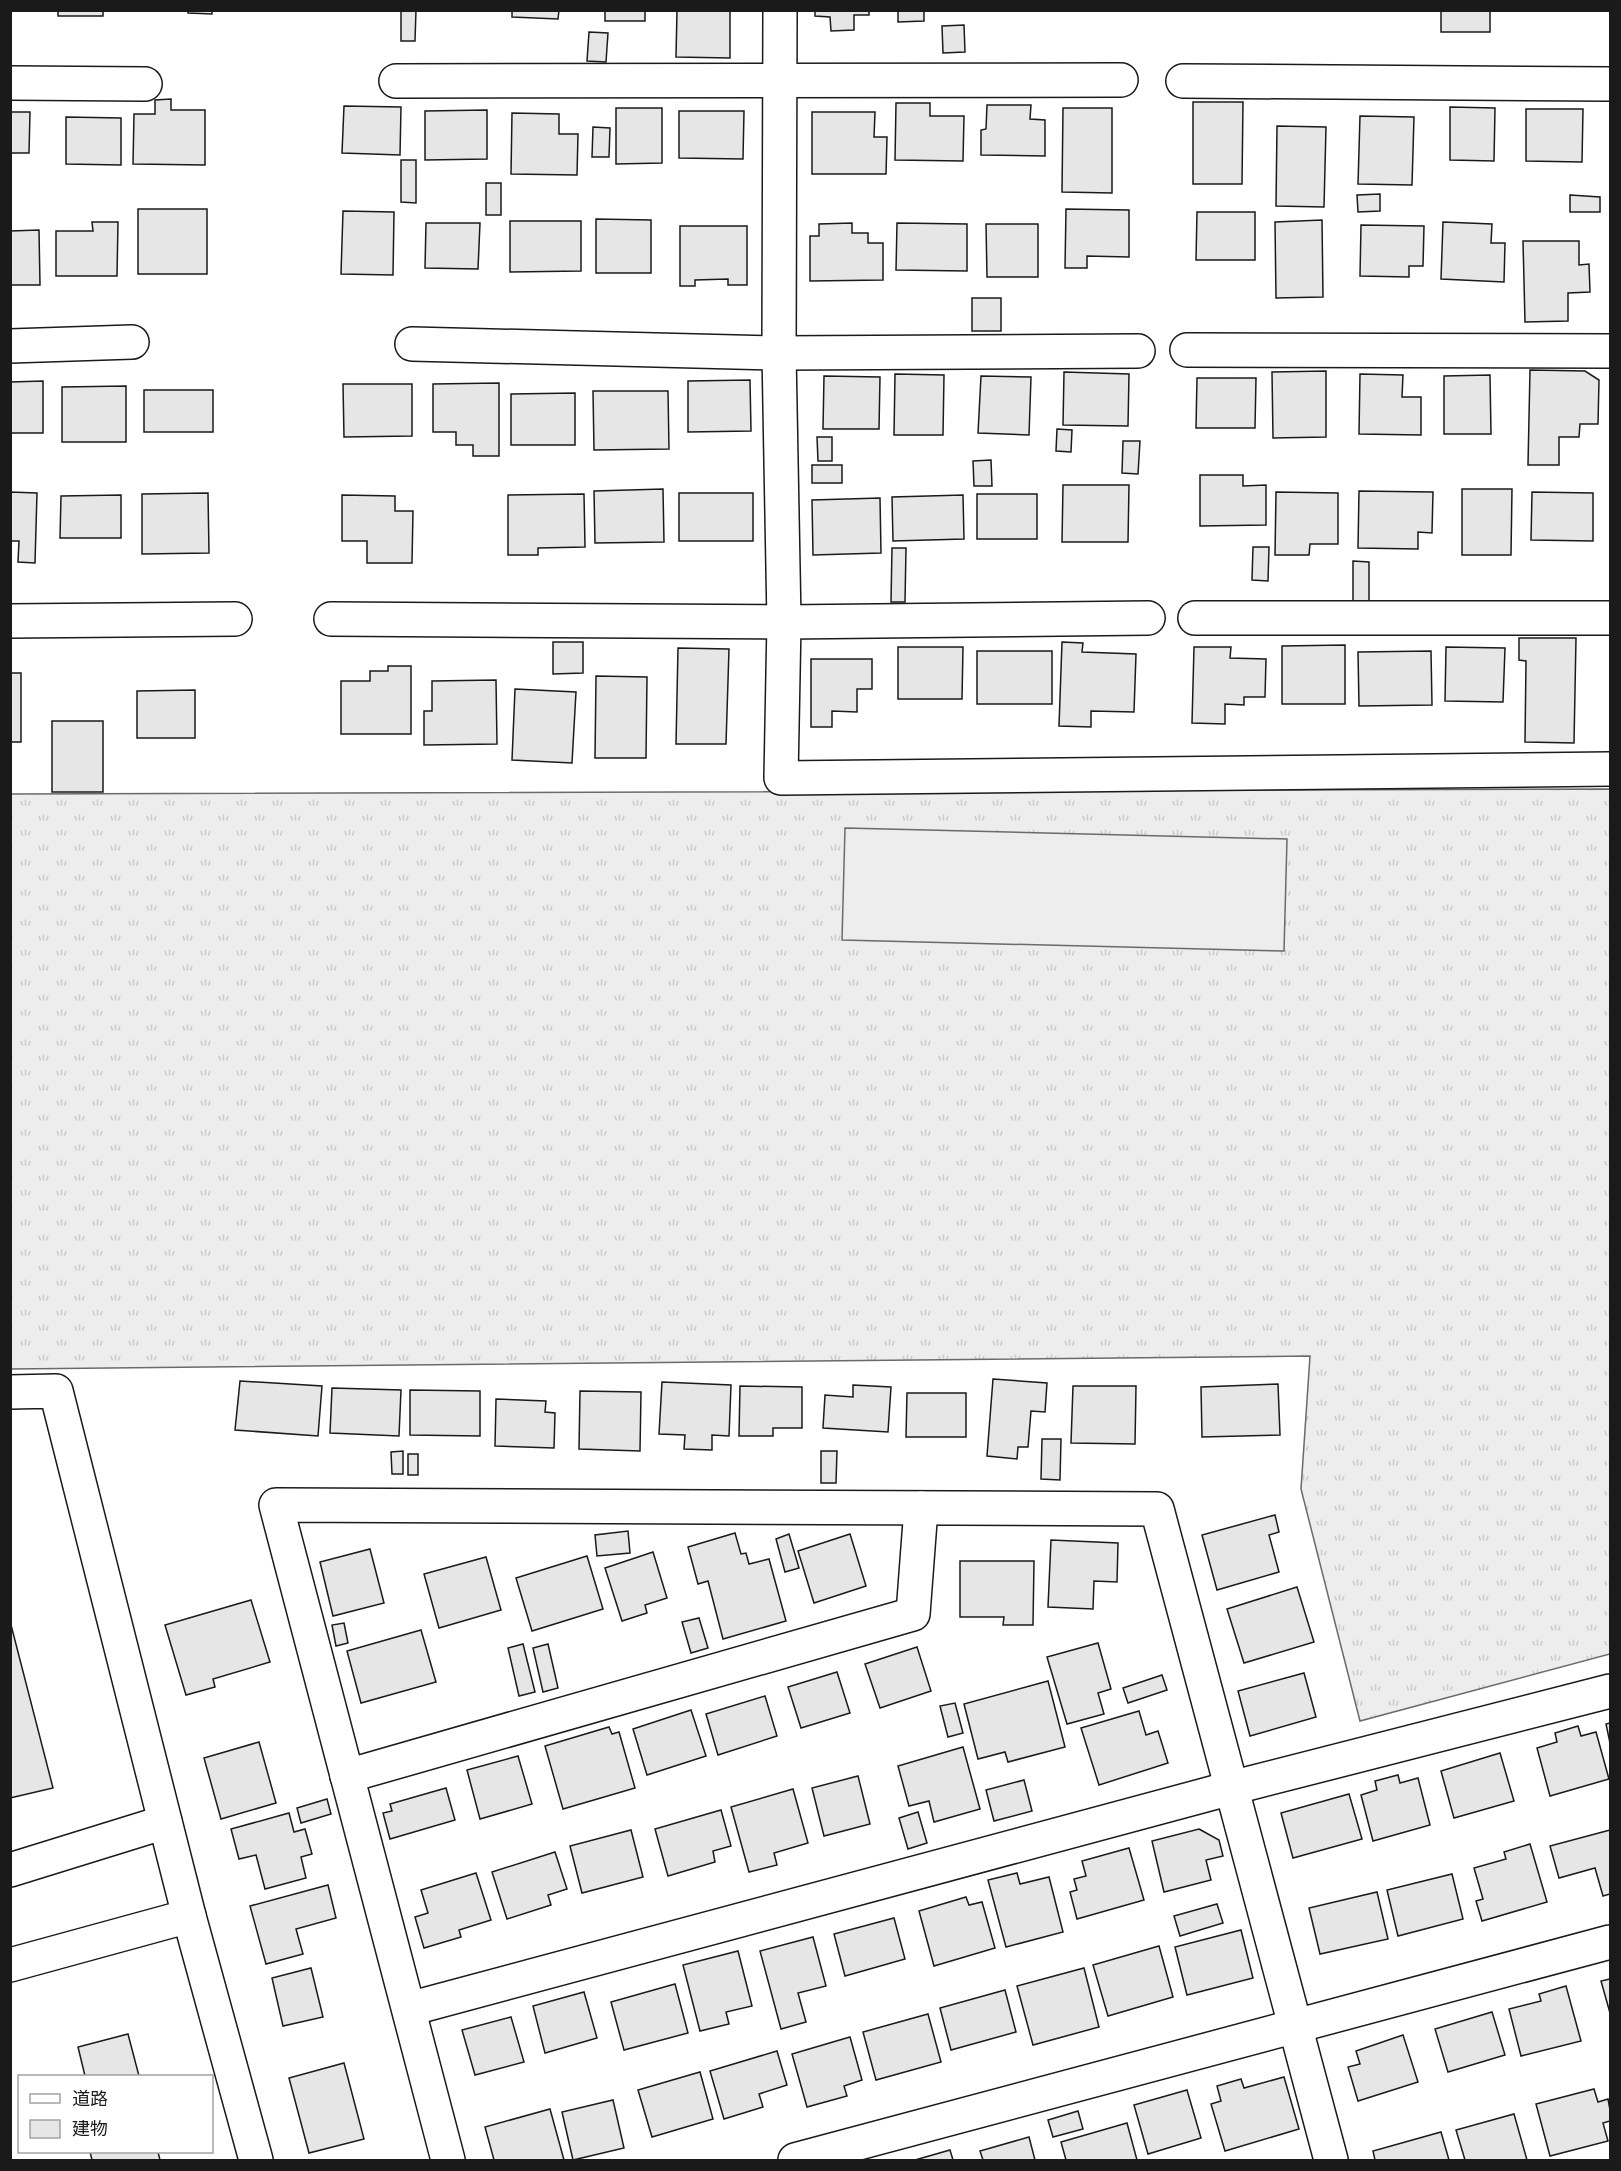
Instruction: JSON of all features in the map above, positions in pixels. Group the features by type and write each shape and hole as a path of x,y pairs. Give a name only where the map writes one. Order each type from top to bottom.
{"street":[{"path":"780,10 779,354 784,622 781,778 1611,769"},
{"path":"396,81 1121,80"},
{"path":"1183,81 1611,84"},
{"path":"10,83 144,84"},
{"path":"10,346 132,342"},
{"path":"412,344 779,354 1138,351"},
{"path":"1187,350 1611,351"},
{"path":"331,619 784,622 1148,618"},
{"path":"1196,618 1611,618"},
{"path":"10,621 235,619"},
{"path":"10,1392 56,1391 189,1916 256,2160"},
{"path":"448,2160 276,1505 1157,1509 1331,2160"},
{"path":"347,1776 913,1614 921,1508"},
{"path":"409,2009 1232,1788 1611,1690"},
{"path":"10,1870 165,1822"},
{"path":"10,1965 189,1916"},
{"path":"795,2160 1611,1942"}],"green space":[{"path":"1610,789 1610,1654 1360,1721 1301,1489 1310,1356 11,1369 10,794"}],"shaded area":[{"path":"845,828 1287,839 1284,951 842,940"}],"building":[{"path":"58,10 103,10 103,16 58,16"},
{"path":"188,10 212,10 212,14 188,13"},
{"path":"401,10 416,10 415,41 401,41"},
{"path":"512,10 559,10 558,19 512,17"},
{"path":"645,10 645,21 605,21 605,11 592,11"},
{"path":"677,10 730,10 730,58 676,57"},
{"path":"815,10 869,10 869,15 854,15 854,30 831,31 830,17 815,16"},
{"path":"898,10 924,10 924,21 898,22"},
{"path":"1441,10 1490,10 1490,32 1441,32"},
{"path":"964,25 965,52 943,53 942,26"},
{"path":"589,32 608,33 606,62 587,61"},
{"path":"171,99 171,110 205,110 205,165 133,164 134,114 155,114 155,100"},
{"path":"1193,102 1243,102 1242,184 1193,184"},
{"path":"896,103 930,103 930,116 964,116 963,161 895,160"},
{"path":"987,105 1031,105 1030,119 1045,120 1045,156 981,155 981,130 986,129"},
{"path":"344,106 401,107 400,155 342,153"},
{"path":"1450,107 1495,108 1494,161 1450,160"},
{"path":"616,108 662,108 662,163 616,164"},
{"path":"1063,108 1112,108 1112,193 1062,192"},
{"path":"1526,109 1583,109 1582,162 1526,161"},
{"path":"487,110 487,159 425,160 425,111"},
{"path":"679,111 744,111 743,159 679,158"},
{"path":"10,112 30,112 29,153 10,153"},
{"path":"812,112 875,112 874,137 887,137 886,174 812,174"},
{"path":"512,113 559,114 559,134 578,134 577,175 511,174"},
{"path":"1360,116 1414,117 1412,185 1358,184"},
{"path":"66,117 121,118 121,165 66,164"},
{"path":"1277,126 1326,127 1324,207 1276,206"},
{"path":"593,127 610,128 609,157 592,157"},
{"path":"401,160 416,160 416,203 401,202"},
{"path":"486,183 501,183 501,215 486,215"},
{"path":"1380,194 1380,211 1358,212 1357,195"},
{"path":"1570,195 1600,197 1600,212 1570,212"},
{"path":"138,209 207,209 207,274 138,274"},
{"path":"1066,209 1129,210 1129,257 1087,256 1087,268 1065,268"},
{"path":"343,211 394,212 393,275 341,274"},
{"path":"1197,212 1255,212 1255,260 1196,260"},
{"path":"596,219 651,220 651,273 596,273"},
{"path":"1322,220 1323,297 1276,298 1275,222"},
{"path":"510,221 581,221 581,271 510,272"},
{"path":"92,222 118,222 117,276 56,276 56,231 93,231"},
{"path":"1443,222 1492,224 1491,243 1505,243 1504,282 1441,279"},
{"path":"426,223 480,223 478,269 425,268"},
{"path":"852,223 852,233 868,233 868,243 883,243 883,280 810,281 810,236 819,236 819,224"},
{"path":"897,223 967,224 967,271 896,270"},
{"path":"986,224 1038,224 1038,277 987,277"},
{"path":"1361,225 1424,226 1423,266 1409,266 1409,277 1360,276"},
{"path":"680,226 747,226 747,285 728,285 728,279 695,280 695,286 680,286"},
{"path":"39,230 40,285 10,285 10,231"},
{"path":"1523,241 1579,241 1579,265 1589,264 1590,292 1568,293 1568,321 1525,322"},
{"path":"972,298 1001,298 1001,331 972,331"},
{"path":"1530,370 1585,371 1599,380 1598,424 1580,424 1579,437 1559,437 1559,465 1528,465"},
{"path":"1326,371 1326,437 1273,438 1272,372"},
{"path":"1064,372 1129,374 1128,426 1063,425"},
{"path":"895,374 944,375 943,435 894,435"},
{"path":"1360,374 1403,375 1402,397 1421,397 1421,435 1359,434"},
{"path":"1490,375 1491,434 1444,434 1444,376"},
{"path":"824,376 880,377 879,429 823,429"},
{"path":"981,376 1031,377 1029,435 978,433"},
{"path":"1197,378 1256,378 1255,428 1196,428"},
{"path":"750,380 751,431 688,432 688,381"},
{"path":"43,381 43,433 10,433 10,382"},
{"path":"499,383 499,456 473,456 473,445 456,445 456,432 433,432 433,384"},
{"path":"343,384 412,384 412,436 344,437"},
{"path":"126,386 126,442 62,442 62,387"},
{"path":"144,390 213,390 213,432 144,432"},
{"path":"593,391 668,391 669,449 594,450"},
{"path":"575,393 575,445 511,445 511,394"},
{"path":"1057,429 1072,430 1071,452 1056,451"},
{"path":"817,437 832,437 832,461 818,461"},
{"path":"1123,441 1140,441 1138,474 1122,473"},
{"path":"991,460 992,486 974,486 973,461"},
{"path":"812,465 842,465 842,483 812,483"},
{"path":"1200,475 1243,475 1243,486 1266,485 1266,525 1200,526"},
{"path":"1063,485 1129,485 1128,542 1062,542"},
{"path":"663,489 664,542 595,543 594,491"},
{"path":"1462,489 1512,489 1511,555 1462,555"},
{"path":"1359,491 1433,492 1432,533 1418,532 1418,549 1358,548"},
{"path":"10,492 37,493 35,563 18,562 19,541 10,541"},
{"path":"1276,492 1338,493 1338,544 1310,544 1309,555 1275,555"},
{"path":"1532,492 1593,493 1593,541 1531,540"},
{"path":"208,493 209,553 142,554 142,494"},
{"path":"679,493 753,493 753,541 679,541"},
{"path":"584,494 585,547 538,548 538,555 508,555 508,495"},
{"path":"977,494 1037,494 1037,539 977,539"},
{"path":"121,495 121,538 60,538 61,496"},
{"path":"342,495 395,496 395,511 413,511 412,563 367,563 367,541 342,541"},
{"path":"963,495 964,539 893,541 892,497"},
{"path":"880,498 881,553 813,555 812,500"},
{"path":"1253,547 1269,547 1268,581 1252,580"},
{"path":"892,548 906,548 905,602 891,602"},
{"path":"1353,561 1369,562 1369,603 1353,603"},
{"path":"1519,638 1576,638 1574,743 1525,742 1526,661 1519,660"},
{"path":"553,642 583,642 583,673 553,674"},
{"path":"1062,642 1083,643 1082,652 1136,654 1134,712 1091,711 1091,727 1059,726"},
{"path":"1345,645 1345,704 1282,704 1282,646"},
{"path":"898,647 963,647 962,699 898,699"},
{"path":"1194,647 1231,647 1230,658 1266,659 1265,697 1244,697 1244,705 1225,704 1225,724 1192,723"},
{"path":"1446,647 1505,648 1503,702 1445,701"},
{"path":"678,648 729,649 726,744 676,744"},
{"path":"977,651 1052,651 1052,704 977,704"},
{"path":"1431,651 1432,705 1359,706 1358,652"},
{"path":"811,659 872,659 872,689 857,689 857,712 832,711 832,727 811,727"},
{"path":"388,666 411,666 411,734 341,734 341,681 370,681 370,671 388,671"},
{"path":"10,673 21,673 21,742 10,742"},
{"path":"596,676 647,677 646,758 595,758"},
{"path":"496,680 497,744 424,745 424,711 432,711 432,681"},
{"path":"515,689 576,692 572,763 512,760"},
{"path":"195,690 195,738 137,738 137,691"},
{"path":"52,721 103,721 103,792 52,792"},
{"path":"993,1379 1047,1383 1045,1412 1031,1411 1028,1447 1018,1447 1017,1459 987,1456"},
{"path":"240,1381 322,1386 318,1436 235,1430"},
{"path":"662,1382 731,1385 729,1436 712,1435 712,1450 684,1449 685,1435 659,1434"},
{"path":"1278,1384 1280,1435 1202,1437 1201,1387"},
{"path":"853,1385 891,1387 888,1432 823,1428 825,1395 853,1397"},
{"path":"740,1386 802,1387 802,1428 773,1428 773,1436 739,1436"},
{"path":"1073,1386 1136,1386 1135,1444 1071,1443"},
{"path":"332,1388 401,1390 399,1436 330,1433"},
{"path":"410,1390 480,1391 480,1436 410,1435"},
{"path":"580,1391 641,1392 640,1451 579,1449"},
{"path":"907,1393 966,1393 966,1437 906,1437"},
{"path":"496,1399 546,1401 545,1412 555,1413 554,1448 495,1446"},
{"path":"1042,1439 1061,1439 1060,1480 1041,1479"},
{"path":"403,1451 403,1474 392,1474 391,1452"},
{"path":"821,1451 837,1451 836,1483 821,1483"},
{"path":"408,1454 418,1454 418,1475 408,1475"},
{"path":"1275,1515 1279,1532 1269,1535 1279,1572 1217,1590 1202,1535"},
{"path":"628,1531 630,1553 597,1556 595,1535"},
{"path":"735,1533 741,1554 746,1553 749,1564 769,1559 786,1621 723,1639 708,1581 698,1584 688,1547"},
{"path":"789,1534 799,1568 785,1572 776,1539"},
{"path":"850,1534 866,1586 814,1603 798,1551"},
{"path":"1051,1540 1118,1543 1117,1582 1094,1581 1093,1609 1048,1607"},
{"path":"370,1549 384,1603 333,1616 320,1562"},
{"path":"653,1552 667,1598 645,1605 647,1613 622,1621 605,1568"},
{"path":"587,1556 603,1609 532,1631 516,1578"},
{"path":"486,1557 501,1610 439,1628 424,1574"},
{"path":"960,1561 1034,1561 1033,1625 1003,1625 1004,1617 960,1617"},
{"path":"1297,1587 1314,1642 1244,1663 1227,1609"},
{"path":"251,1600 270,1662 213,1679 215,1687 186,1695 165,1625"},
{"path":"699,1618 708,1648 691,1653 682,1622"},
{"path":"10,1621 53,1788 10,1798"},
{"path":"344,1623 348,1643 336,1646 332,1625"},
{"path":"421,1630 436,1682 361,1703 347,1651"},
{"path":"1098,1643 1111,1689 1098,1693 1104,1714 1067,1724 1047,1657"},
{"path":"523,1644 535,1692 519,1696 508,1648"},
{"path":"548,1644 558,1688 543,1692 533,1648"},
{"path":"917,1647 931,1691 880,1708 865,1664"},
{"path":"837,1672 850,1713 801,1728 788,1687"},
{"path":"1304,1673 1316,1717 1250,1736 1238,1691"},
{"path":"1162,1675 1167,1690 1128,1703 1123,1688"},
{"path":"1048,1681 1065,1747 1008,1762 1005,1752 978,1759 964,1704"},
{"path":"765,1696 777,1736 718,1755 706,1714"},
{"path":"955,1703 963,1733 948,1737 940,1706"},
{"path":"691,1710 706,1756 647,1775 633,1729"},
{"path":"1139,1711 1146,1735 1158,1731 1168,1763 1099,1785 1081,1728"},
{"path":"1610,1723 1610,1743 1606,1724"},
{"path":"1578,1726 1581,1736 1596,1732 1609,1779 1550,1796 1537,1748 1557,1742 1555,1733"},
{"path":"609,1727 612,1734 619,1732 635,1788 563,1809 545,1746"},
{"path":"259,1742 276,1803 221,1819 204,1758"},
{"path":"963,1747 980,1809 934,1822 929,1801 909,1806 898,1766"},
{"path":"1500,1753 1514,1801 1454,1818 1441,1771"},
{"path":"518,1756 532,1804 480,1819 467,1770"},
{"path":"1398,1775 1400,1783 1418,1778 1430,1825 1373,1841 1361,1795 1377,1790 1375,1781"},
{"path":"858,1776 870,1824 824,1836 812,1788"},
{"path":"1024,1780 1032,1811 994,1821 986,1790"},
{"path":"446,1788 455,1820 390,1839 383,1813 392,1811 390,1804"},
{"path":"793,1789 808,1843 774,1853 777,1865 749,1872 731,1807"},
{"path":"1349,1794 1362,1839 1293,1858 1281,1813"},
{"path":"327,1799 331,1814 301,1823 297,1808"},
{"path":"721,1810 731,1846 713,1851 715,1862 668,1876 655,1829"},
{"path":"918,1812 927,1843 908,1849 899,1818"},
{"path":"289,1813 294,1832 305,1829 312,1854 301,1857 306,1878 265,1889 256,1855 239,1859 231,1829"},
{"path":"1199,1829 1219,1840 1223,1856 1206,1860 1211,1880 1164,1892 1152,1841"},
{"path":"631,1830 643,1877 582,1893 570,1846"},
{"path":"1610,1830 1610,1894 1603,1896 1595,1868 1559,1878 1550,1846"},
{"path":"1530,1844 1547,1902 1482,1921 1476,1901 1483,1899 1474,1868 1506,1859 1504,1852"},
{"path":"1129,1848 1144,1900 1077,1919 1070,1892 1077,1890 1074,1879 1086,1876 1082,1861"},
{"path":"555,1852 567,1889 548,1895 551,1905 507,1919 492,1872"},
{"path":"476,1873 491,1920 459,1930 461,1937 424,1948 415,1917 428,1913 421,1890"},
{"path":"1017,1873 1020,1884 1049,1877 1063,1932 1006,1947 988,1880"},
{"path":"1452,1874 1463,1919 1398,1936 1387,1890"},
{"path":"328,1885 336,1918 296,1929 303,1954 266,1964 250,1906"},
{"path":"1377,1892 1388,1939 1320,1954 1309,1908"},
{"path":"966,1897 969,1905 982,1902 995,1948 934,1966 919,1911"},
{"path":"1217,1904 1223,1923 1180,1936 1174,1916"},
{"path":"894,1918 905,1959 845,1976 834,1934"},
{"path":"1241,1930 1253,1978 1187,1995 1175,1947"},
{"path":"813,1937 826,1986 798,1993 806,2022 781,2029 760,1951"},
{"path":"1159,1946 1173,1997 1108,2016 1093,1965"},
{"path":"738,1951 752,2006 726,2012 729,2024 700,2031 683,1965"},
{"path":"311,1968 323,2017 283,2026 272,1978"},
{"path":"1084,1968 1099,2027 1033,2045 1017,1986"},
{"path":"1610,1979 1610,2013 1601,1981"},
{"path":"675,1984 688,2033 624,2050 611,2002"},
{"path":"1566,1986 1581,2041 1521,2056 1509,2009 1541,2001 1539,1994"},
{"path":"1005,1990 1016,2032 951,2050 940,2008"},
{"path":"584,1992 597,2038 545,2053 533,2006"},
{"path":"1492,2012 1505,2055 1448,2072 1435,2029"},
{"path":"928,2014 941,2062 876,2080 863,2032"},
{"path":"511,2017 524,2062 475,2075 462,2030"},
{"path":"128,2034 139,2075 85,2075 78,2047"},
{"path":"1403,2035 1418,2082 1358,2101 1348,2067 1360,2064 1356,2051"},
{"path":"850,2037 862,2080 844,2086 847,2096 807,2107 792,2054"},
{"path":"777,2051 787,2085 759,2094 763,2107 724,2119 710,2071"},
{"path":"344,2063 364,2139 309,2153 289,2078"},
{"path":"700,2072 713,2119 652,2137 638,2090"},
{"path":"1284,2077 1299,2129 1225,2151 1211,2104 1221,2101 1217,2086 1241,2079 1244,2088"},
{"path":"1594,2089 1598,2102 1608,2099 1610,2121 1603,2123 1608,2141 1550,2156 1536,2104"},
{"path":"1187,2090 1201,2138 1148,2154 1134,2105"},
{"path":"613,2100 624,2148 573,2160 562,2112"},
{"path":"550,2109 564,2160 494,2160 485,2127"},
{"path":"1078,2111 1083,2129 1053,2137 1048,2120"},
{"path":"1514,2114 1527,2160 1465,2160 1456,2130"},
{"path":"1127,2123 1137,2160 1066,2160 1061,2142"},
{"path":"1441,2132 1449,2160 1375,2160 1373,2151"},
{"path":"1029,2137 1035,2160 983,2160 980,2151"},
{"path":"950,2150 953,2160 915,2160"},
{"path":"90,2153 158,2153 160,2160 92,2160"}]}
